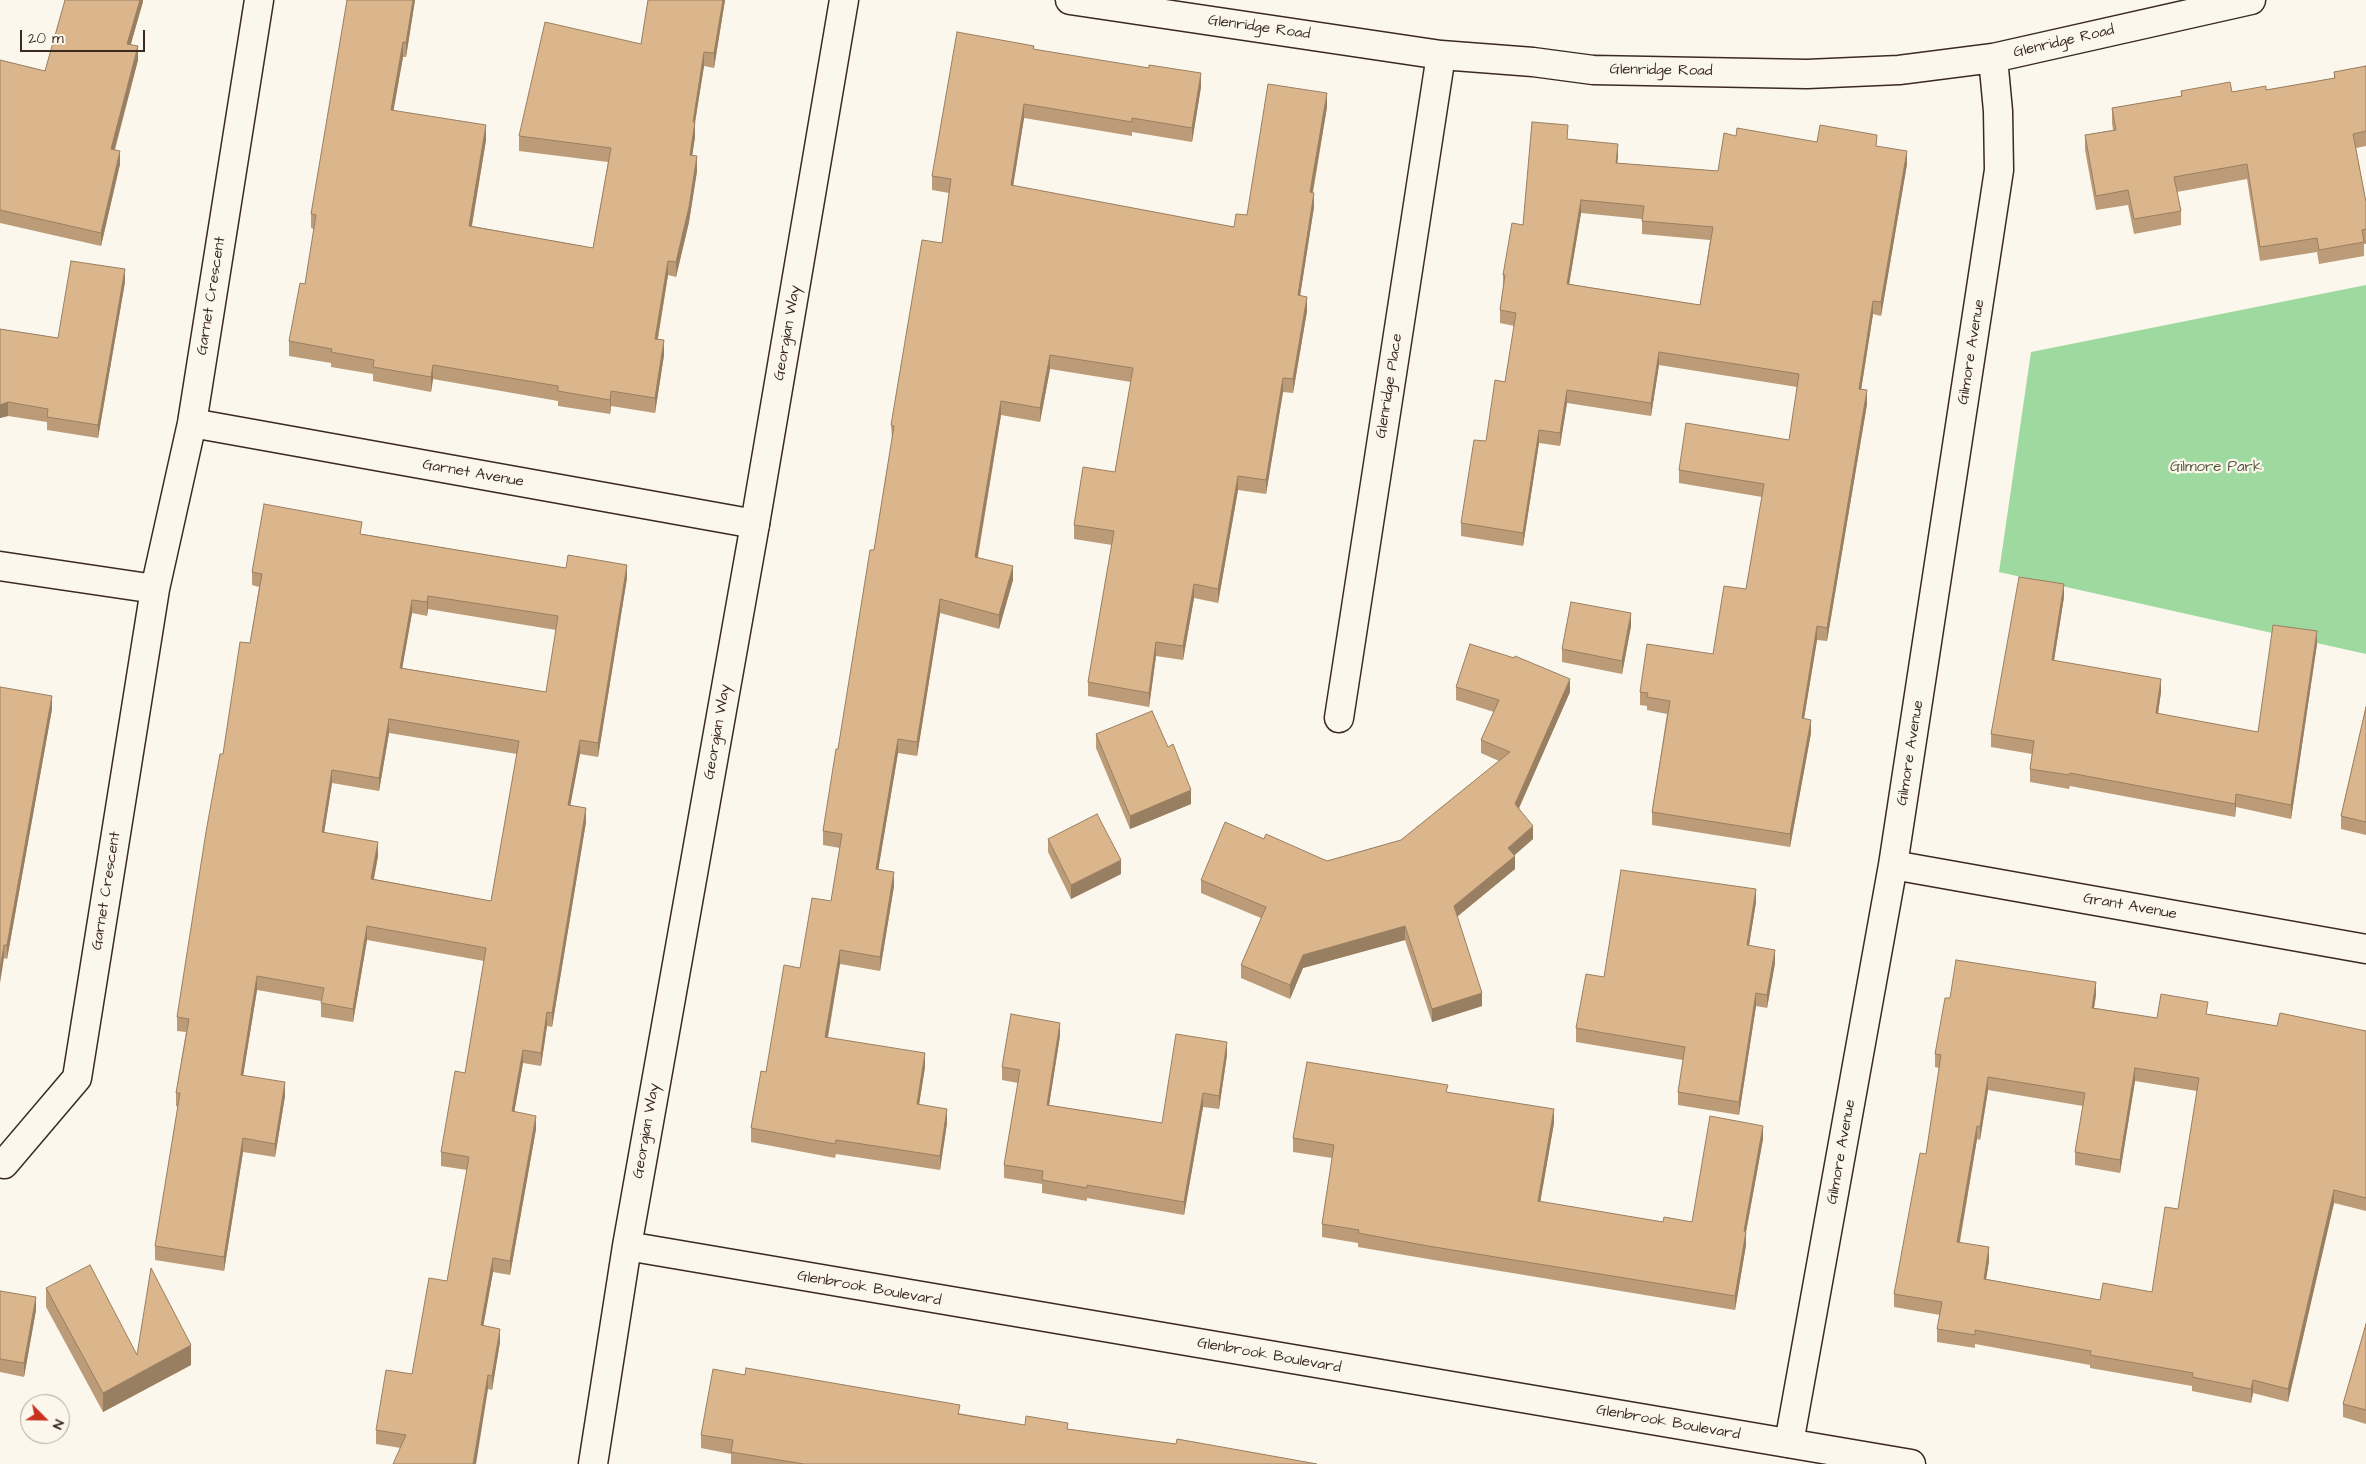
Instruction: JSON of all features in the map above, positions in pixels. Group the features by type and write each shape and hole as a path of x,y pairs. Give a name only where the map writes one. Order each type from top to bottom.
{"street":[{"name":"Garnet Crescent","path":"0,1163 4,1164 77,1078 155,589 192,423 258,0"},
{"name":"Georgian Way","path":"593,1464 627,1246 755,524 844,0"},
{"name":"Glenridge Road","path":"1070,0 1441,55 1532,62 1593,70 1807,74 1899,70 1993,58 2251,0"},
{"name":"Glenridge Place","path":"1339,718 1441,55"},
{"name":"Gilmore Avenue","path":"1789,1443 1893,865 2000,170 1998,111 1993,58"},
{"name":"Garnet Avenue","path":"192,423 755,524"},
{"path":"0,566 155,589"},
{"name":"Grant Avenue","path":"1893,865 2366,949"},
{"name":"Glenbrook Boulevard","path":"627,1246 946,1302 1911,1464"}],"green space":[{"name":"Gilmore Park","path":"2366,285 2366,654 1999,572 2031,352"}],"building":[{"path":"65,0 140,0 127,44 138,46 111,149 120,151 101,233 0,210 0,60 45,71"},
{"path":"347,0 413,0 406,43 403,42 391,110 486,125 469,226 593,248 611,148 519,136 545,22 641,44 648,0 723,0 714,53 704,52 693,122 695,122 690,155 697,156 689,207 676,262 668,261 655,339 664,340 655,398 611,391 610,400 558,391 558,386 433,365 431,377 373,367 374,360 331,352 332,349 289,341 300,283 305,284 316,215 311,214"},
{"path":"957,32 1034,46 1033,49 1149,68 1149,65 1201,73 1192,128 1132,118 1132,122 1024,104 1011,185 1234,227 1236,214 1247,215 1268,84 1327,93 1310,192 1314,193 1298,295 1307,297 1293,379 1283,378 1266,480 1238,476 1218,589 1194,584 1183,646 1156,642 1149,693 1088,682 1114,531 1074,525 1083,467 1115,472 1133,368 1050,355 1040,408 1001,401 975,557 1013,566 999,615 940,599 917,742 898,739 876,869 894,872 880,957 840,950 825,1037 925,1053 917,1104 947,1109 940,1156 836,1140 835,1144 751,1128 761,1071 766,1072 784,965 800,968 812,898 831,901 842,834 823,831 870,550 874,550 894,426 891,425 922,240 942,243 951,179 932,176"},
{"path":"2366,66 2366,131 2353,134 2366,202 2366,229 2362,230 2364,242 2319,250 2317,238 2260,247 2247,164 2174,177 2181,211 2134,219 2128,190 2096,196 2085,135 2116,130 2112,108 2182,96 2181,91 2230,82 2232,92 2266,86 2266,90 2335,78 2334,72"},
{"path":"1532,122 1568,125 1567,139 1618,144 1616,163 1718,171 1724,133 1736,136 1737,128 1817,142 1820,125 1877,135 1876,146 1907,151 1881,302 1873,301 1859,389 1867,390 1827,628 1817,626 1802,718 1811,720 1790,834 1652,812 1670,701 1647,697 1648,693 1640,692 1647,644 1713,654 1724,586 1746,589 1764,484 1679,470 1686,423 1789,440 1799,374 1659,352 1651,403 1567,390 1560,433 1539,430 1523,533 1461,523 1474,440 1486,441 1495,380 1505,382 1516,313 1500,310 1505,275 1503,275 1512,223 1523,225","holes":["1581,200 1644,206 1642,221 1713,227 1700,305 1567,284"]},
{"path":"71,261 125,269 98,425 47,417 48,409 8,402 0,405 0,329 58,338"},
{"path":"264,504 362,522 360,534 566,568 568,555 627,565 598,743 580,740 568,805 586,808 552,1013 547,1012 541,1053 523,1050 512,1111 536,1116 510,1261 493,1258 481,1325 500,1329 492,1376 488,1375 473,1464 393,1464 406,1435 376,1430 386,1370 412,1374 429,1278 447,1281 469,1157 441,1152 455,1071 465,1073 486,948 367,926 353,1009 321,1003 324,988 257,976 241,1075 285,1082 275,1144 243,1138 224,1257 155,1246 180,1093 176,1093 189,1019 177,1017 206,832 220,754 223,754 240,642 250,643 262,574 252,572","holes":["428,596 558,616 546,692 400,668 412,600 427,602","389,719 519,741 491,901 371,879 378,842 322,832 332,770 379,778"]},
{"path":"2019,577 2064,584 2052,660 2161,679 2156,713 2258,732 2273,625 2317,631 2291,805 2236,794 2235,804 2070,773 2069,775 2030,769 2034,741 1991,734"},
{"path":"1571,602 1631,613 1622,661 1562,649"},
{"path":"1470,644 1514,658 1515,656 1570,679 1515,804 1533,826 1508,848 1515,856 1454,906 1482,993 1432,1009 1405,926 1303,955 1290,985 1241,965 1266,907 1201,880 1225,822 1264,839 1266,834 1327,861 1401,840 1510,752 1481,740 1499,700 1456,687"},
{"path":"0,687 52,696 7,945 4,945 0,970"},
{"path":"2366,707 2366,822 2341,816"},
{"path":"1152,711 1168,747 1173,744 1191,790 1130,816 1096,734"},
{"path":"1097,814 1121,860 1071,885 1048,839"},
{"path":"1621,870 1756,889 1747,945 1775,950 1767,995 1756,993 1739,1102 1678,1092 1685,1047 1576,1028 1586,974 1604,977"},
{"path":"1956,960 2096,982 2092,1008 2157,1018 2161,994 2208,1002 2206,1014 2277,1026 2280,1013 2366,1031 2366,1198 2334,1190 2288,1389 2253,1380 2251,1389 2192,1377 2193,1373 2090,1355 2091,1351 1975,1330 1975,1335 1937,1329 1942,1302 1894,1294 1920,1153 1926,1154 1941,1055 1935,1054 1945,998 1950,998","holes":["2135,1068 2199,1078 2178,1209 2165,1207 2152,1292 2103,1283 2100,1300 1984,1279 1989,1247 1957,1242 1977,1126 1980,1127 1988,1077 2085,1093 2075,1152 2120,1160"]},
{"path":"1011,1014 1060,1023 1047,1105 1162,1123 1176,1034 1227,1042 1219,1096 1203,1093 1184,1202 1087,1185 1087,1188 1042,1180 1043,1171 1004,1165 1020,1070 1002,1067"},
{"path":"1307,1062 1448,1085 1446,1092 1554,1109 1538,1201 1663,1222 1664,1217 1692,1222 1710,1116 1763,1126 1744,1231 1746,1232 1735,1296 1428,1246 1358,1233 1359,1230 1322,1224 1334,1145 1293,1138"},
{"path":"90,1265 137,1355 151,1268 191,1345 103,1393 46,1288"},
{"path":"0,1291 36,1297 24,1363 0,1359"},
{"path":"2366,1324 2366,1410 2343,1404"},
{"path":"746,1368 960,1405 958,1414 1025,1425 1026,1416 1068,1423 1067,1429 1176,1444 1177,1439 1317,1464 804,1464 731,1452 733,1440 701,1435 713,1369 745,1375"}]}
